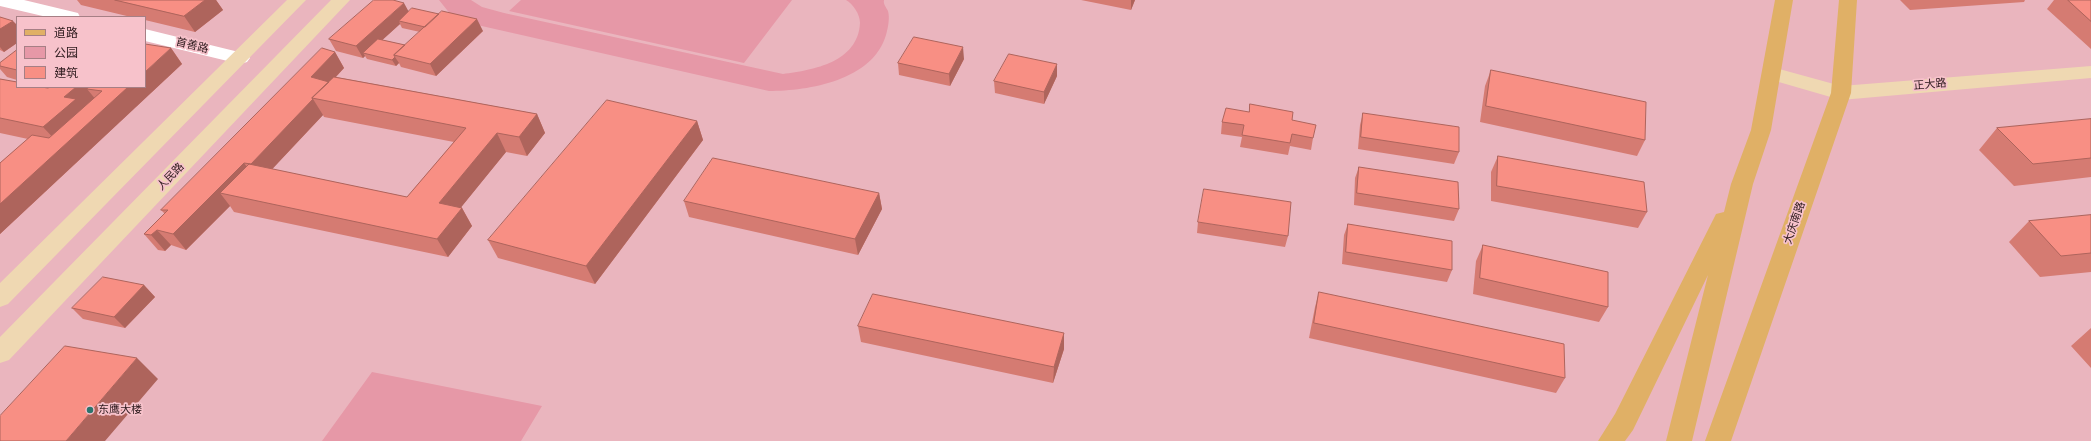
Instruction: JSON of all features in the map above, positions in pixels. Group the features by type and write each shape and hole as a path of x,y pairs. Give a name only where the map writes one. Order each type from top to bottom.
{"main road":[{"path":"0,298 297,0"},
{"name":"人民路","path":"0,353 341,0"},
{"path":"1679,441 1742,184 1761,130 1784,0"},
{"name":"大庆南路","path":"1718,441 1841,93 1848,0"},
{"name":"正大路","path":"1772,72 1841,93 2091,72"},
{"path":"1618,431 1742,184"}],"street":[{"path":"0,0 67,16"},
{"name":"首善路","path":"146,35 240,58"}],"green space":[{"path":"439,0 471,0 482,7 504,13 783,74 808,70 832,62 843,55 851,47 857,36 860,20 856,10 846,0 884,0 884,4 889,14 889,20 886,35 879,50 868,63 854,72 838,80 820,85 802,89 769,91 464,22 451,15"},
{"path":"521,0 792,0 744,63 509,11"},
{"path":"372,372 542,406 521,441 322,441"}],"building":[{"path":"115,0 205,0 184,16"},
{"path":"374,0 393,0 404,3 356,46 329,39"},
{"path":"2068,0 2091,0 2091,21"},
{"path":"412,8 439,14 425,27 399,21"},
{"path":"442,11 477,19 430,64 394,55"},
{"path":"0,17 13,21 0,29"},
{"path":"914,37 963,47 949,74 898,63"},
{"path":"378,39 405,45 394,55 395,57 392,60 363,53"},
{"path":"146,44 171,48 146,71"},
{"path":"322,48 335,52 311,77 329,82 312,98 313,99 251,164 244,163 173,234 157,230 151,235 144,234 168,210 161,210"},
{"path":"16,51 16,70 0,66 0,63"},
{"path":"1009,54 1057,64 1044,92 994,81"},
{"path":"1491,70 1646,102 1645,140 1486,106"},
{"path":"334,77 537,114 519,137 497,133 439,203 462,208 437,239 220,193 249,164 407,197 466,128 312,98"},
{"path":"0,79 16,82 16,88 75,88 64,97 76,99 43,127 0,118"},
{"path":"127,88 0,204 0,163 32,135 49,138 102,91 87,89"},
{"path":"607,100 697,121 586,266 488,240"},
{"path":"1250,104 1293,112 1292,120 1316,125 1313,138 1292,134 1290,143 1242,135 1244,125 1222,122 1226,108 1249,112"},
{"path":"1363,113 1459,127 1459,152 1361,137"},
{"path":"2091,119 2091,158 2033,164 1997,128"},
{"path":"1498,156 1644,182 1647,212 1497,186"},
{"path":"713,158 879,193 855,239 684,201"},
{"path":"1359,167 1458,182 1459,209 1357,193"},
{"path":"1204,189 1291,202 1288,236 1198,222"},
{"path":"2091,215 2091,253 2061,256 2029,221"},
{"path":"1348,224 1452,241 1452,270 1346,252"},
{"path":"1483,245 1608,272 1608,307 1480,278"},
{"path":"103,277 144,285 114,317 72,308"},
{"path":"1319,292 1564,344 1565,378 1314,323"},
{"path":"873,294 1064,333 1054,367 858,326"},
{"path":"65,346 137,358 66,441 0,441 0,416"}],"place":[{"name":"东鹰大楼","path":"90,410"}]}
